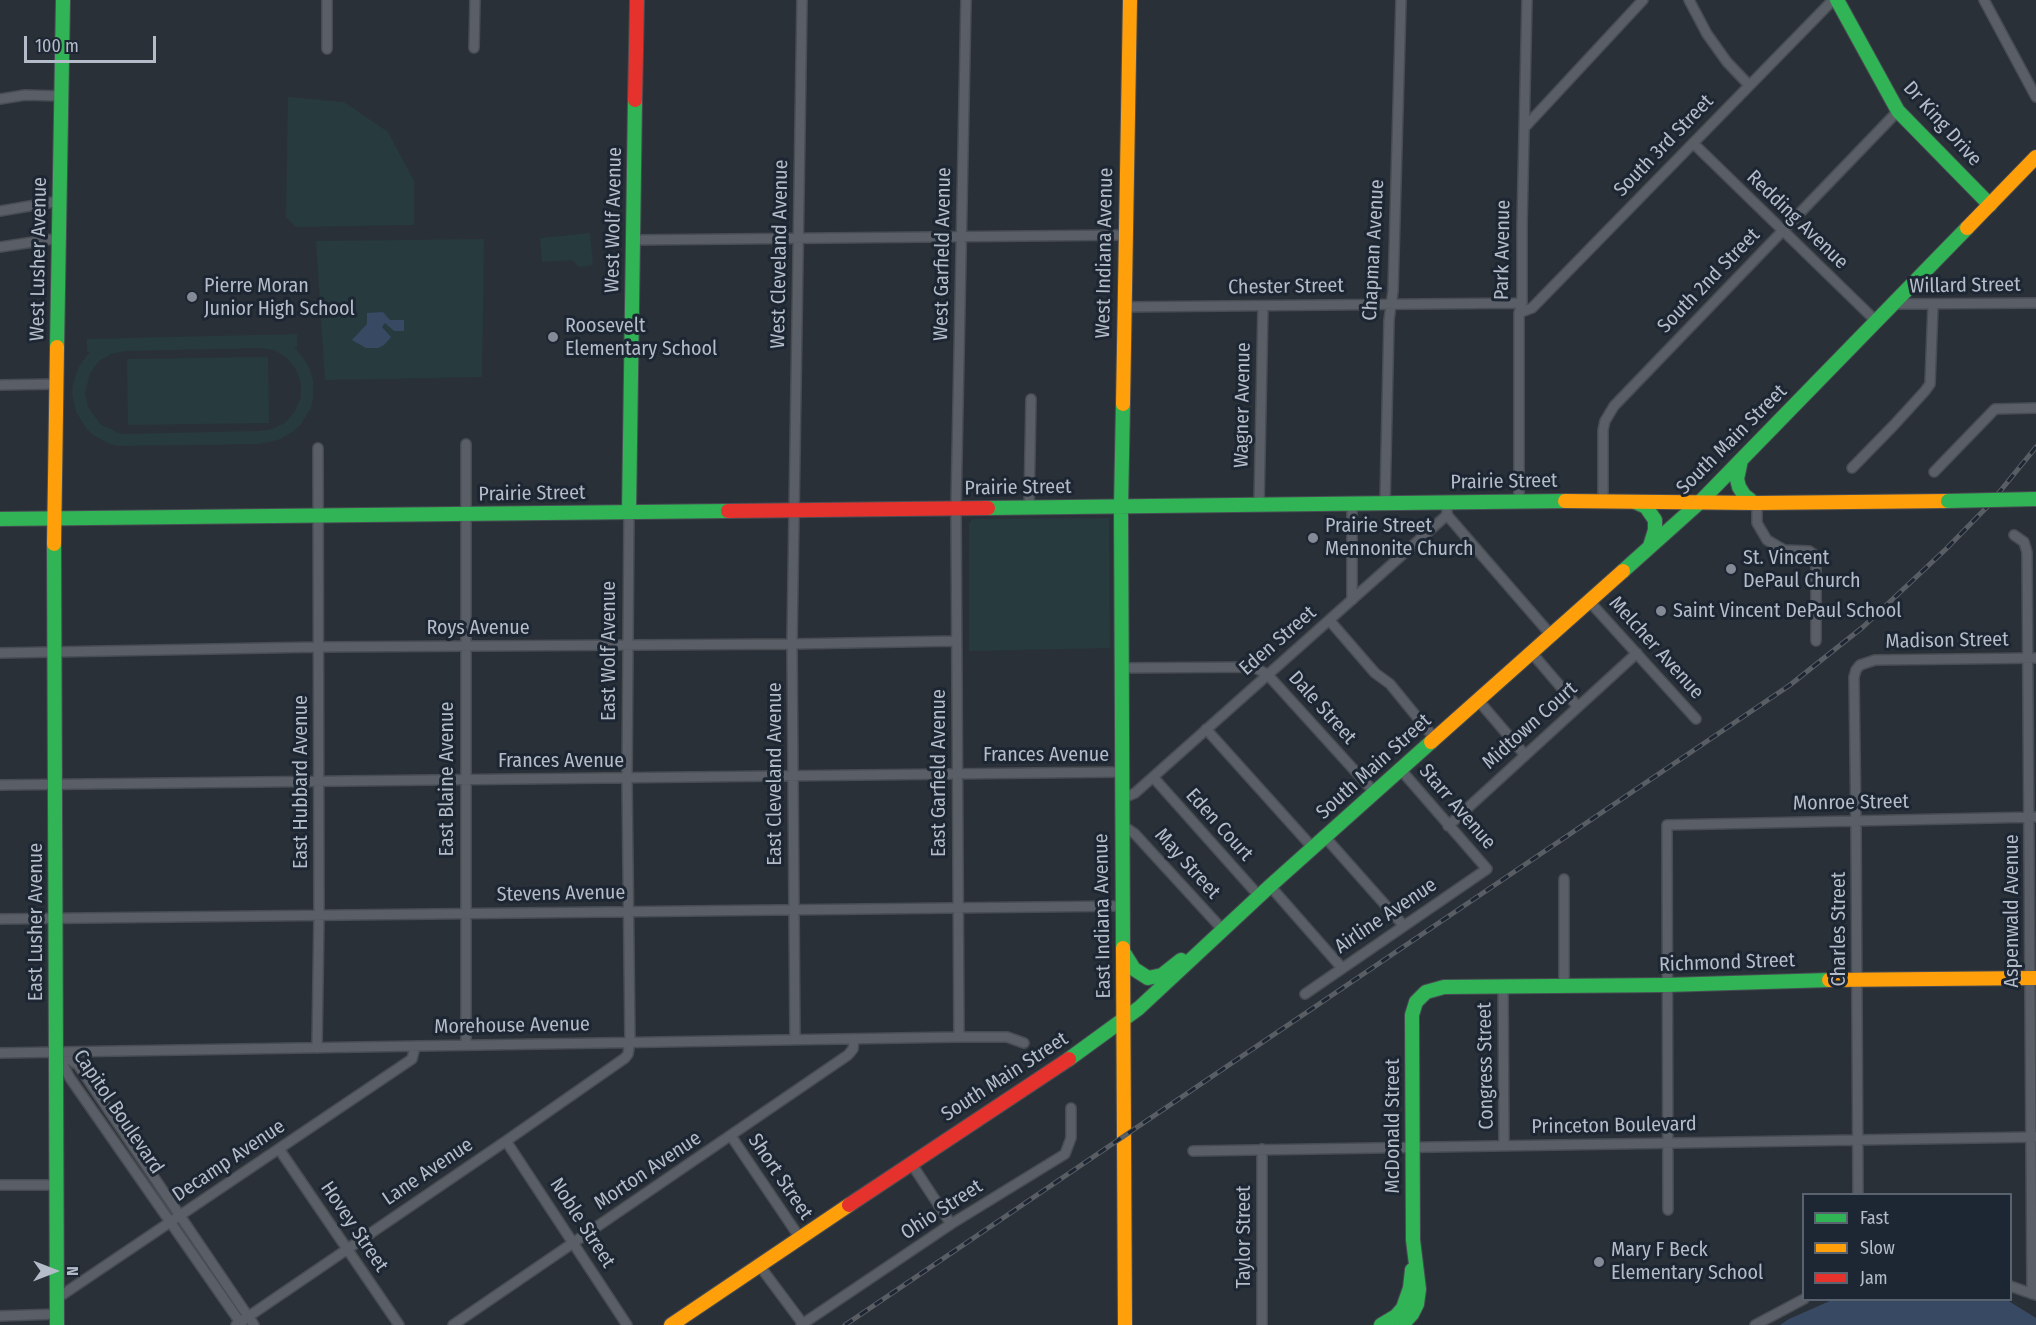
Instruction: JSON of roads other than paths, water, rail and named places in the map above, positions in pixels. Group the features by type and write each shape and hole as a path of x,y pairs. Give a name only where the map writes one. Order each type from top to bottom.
{"main road":[{"name":"West Lusher Avenue","path":"54,518 63,0"},
{"name":"West Wolf Avenue","path":"629,512 638,0"},
{"name":"West Indiana Avenue","path":"1121,507 1130,0"},
{"name":"Dr King Drive","path":"1838,0 1898,111 1990,205"},
{"name":"South Main Street","path":"671,1325 1079,1052 1124,1020 1168,983 1270,886 1700,502 2036,157"},
{"path":"1742,458 1737,479 1744,495 1756,503"},
{"name":"Prairie Street","path":"0,519 1352,503 1447,508 1519,501 1756,503 2036,499"},
{"path":"1633,501 1646,507 1655,520 1655,530 1650,547"},
{"name":"East Indiana Avenue","path":"1121,507 1125,1325"},
{"name":"East Lusher Avenue","path":"54,518 57,1319"},
{"path":"1124,953 1134,969 1142,976 1152,978 1162,975 1191,952 1201,950"},
{"name":"Richmond Street","path":"1422,995 1432,989 1444,987 2033,978"},
{"name":"McDonald Street","path":"1402,1322 1417,1304 1419,1289 1419,1277 1414,1259 1412,1016 1413,1008 1422,995"},
{"path":"1381,1325 1402,1322"}],"street":[{"path":"327,0 327,48"},
{"path":"474,48 475,0"},
{"name":"West Cleveland Avenue","path":"793,509 802,0"},
{"name":"West Garfield Avenue","path":"956,508 966,0"},
{"name":"Chapman Avenue","path":"1385,503 1389,320 1393,291 1401,0"},
{"name":"Park Avenue","path":"1519,501 1527,0"},
{"path":"1525,127 1644,0"},
{"path":"1689,0 1707,34 1727,62 1749,85"},
{"name":"South 3rd Street","path":"1521,308 1532,308 1833,0"},
{"path":"1984,0 2036,97"},
{"path":"0,99 25,95 61,96"},
{"name":"South 2nd Street","path":"1603,501 1603,430 1605,421 1614,406 1898,111"},
{"name":"Redding Avenue","path":"1693,143 1877,322"},
{"path":"0,211 59,201"},
{"path":"633,240 1125,235"},
{"path":"0,247 59,238"},
{"name":"Willard Street","path":"1894,304 2036,303"},
{"name":"Chester Street","path":"1124,307 1391,304 1521,308"},
{"path":"1852,468 1894,426 1930,384 1933,304"},
{"name":"Wagner Avenue","path":"1259,505 1263,306"},
{"path":"0,385 56,384"},
{"path":"1029,507 1031,399"},
{"path":"1934,472 1995,409 2036,408"},
{"name":"East Blaine Avenue","path":"466,444 464,514 466,1044"},
{"name":"East Hubbard Avenue","path":"317,1048 318,448"},
{"path":"1352,503 1352,600"},
{"path":"1756,503 1758,522 1767,540 1784,550 1809,551 1816,556 1816,641"},
{"name":"East Garfield Avenue","path":"956,508 959,1037"},
{"path":"1447,508 1551,635"},
{"name":"Eden Street","path":"1121,799 1135,793 1330,621 1447,508"},
{"name":"East Cleveland Avenue","path":"793,509 795,1039"},
{"name":"East Wolf Avenue","path":"629,512 627,779 630,1042"},
{"name":"Aspenwald Avenue","path":"2014,535 2024,542 2027,552 2032,658 2034,1294"},
{"name":"Melcher Avenue","path":"1589,601 1696,719"},
{"path":"1330,621 1375,673 1390,684 1435,739"},
{"name":"Roys Avenue","path":"0,653 318,647 956,641"},
{"path":"1531,652 1578,707"},
{"name":"Midtown Court","path":"1448,826 1637,653"},
{"name":"Madison Street","path":"1860,665 1875,660 2032,658"},
{"name":"Charles Street","path":"1858,1193 1854,677 1860,665"},
{"path":"1121,668 1253,667 1268,674"},
{"name":"Dale Street","path":"1268,674 1375,793"},
{"path":"1478,700 1526,755"},
{"path":"1206,729 1313,848"},
{"name":"Starr Avenue","path":"1401,770 1487,868"},
{"name":"Frances Avenue","path":"0,785 1121,772"},
{"name":"Eden Court","path":"1153,777 1259,896"},
{"name":"Monroe Street","path":"1666,985 1667,825 2032,817"},
{"name":"May Street","path":"1122,825 1135,834 1223,930"},
{"path":"1325,837 1404,926"},
{"name":"Airline Avenue","path":"1305,994 1487,868"},
{"path":"1564,879 1564,985"},
{"path":"1270,886 1342,968"},
{"name":"Stevens Avenue","path":"0,919 1122,906"},
{"path":"1666,985 1668,1210"},
{"name":"Congress Street","path":"1503,986 1504,1145"},
{"name":"Morehouse Avenue","path":"0,1053 959,1037 1007,1037 1024,1042"},
{"name":"Morton Avenue","path":"453,1325 848,1054 853,1049 854,1039"},
{"name":"Lane Avenue","path":"242,1322 625,1058 630,1049 630,1042"},
{"name":"Decamp Avenue","path":"56,1299 412,1059 415,1047"},
{"name":"Capitol Boulevard","path":"56,1052 78,1065 181,1215 242,1322"},
{"name":"Capitol Boulevard","path":"56,1052 70,1078 242,1322 255,1325"},
{"name":"Ohio Street","path":"802,1324 951,1224 1065,1154 1071,1138 1071,1108"},
{"name":"Short Street","path":"730,1136 800,1238"},
{"name":"Princeton Boulevard","path":"1193,1151 2033,1137"},
{"name":"Noble Street","path":"506,1141 627,1325"},
{"name":"Hovey Street","path":"279,1149 399,1325"},
{"name":"Taylor Street","path":"1262,1149 1262,1325"},
{"path":"911,1163 951,1224"},
{"path":"0,1185 56,1185"},
{"path":"759,1265 802,1324"},
{"path":"2012,1287 2034,1294"},
{"path":"1755,1325 1802,1300"},
{"path":"0,1316 57,1319"}],"water":[{"path":"383,312 390,320 404,320 404,331 394,331 385,323 382,327 391,337 378,348 366,348 352,340 367,324 367,313"},
{"path":"1830,1301 2009,1301 2036,1318 2036,1325 1780,1325"}],"railway":[{"path":"845,1325 1790,685 1863,627 1946,549 1988,506 2036,447"}],"place":[{"name":"Pierre Moran Junior High School","path":"192,297"},
{"name":"Roosevelt Elementary School","path":"553,337"},
{"name":"Prairie Street Mennonite Church","path":"1313,538"},
{"name":"St. Vincent DePaul Church","path":"1731,569"},
{"name":"Saint Vincent DePaul School","path":"1661,611"},
{"name":"Mary F Beck Elementary School","path":"1599,1262"}]}
